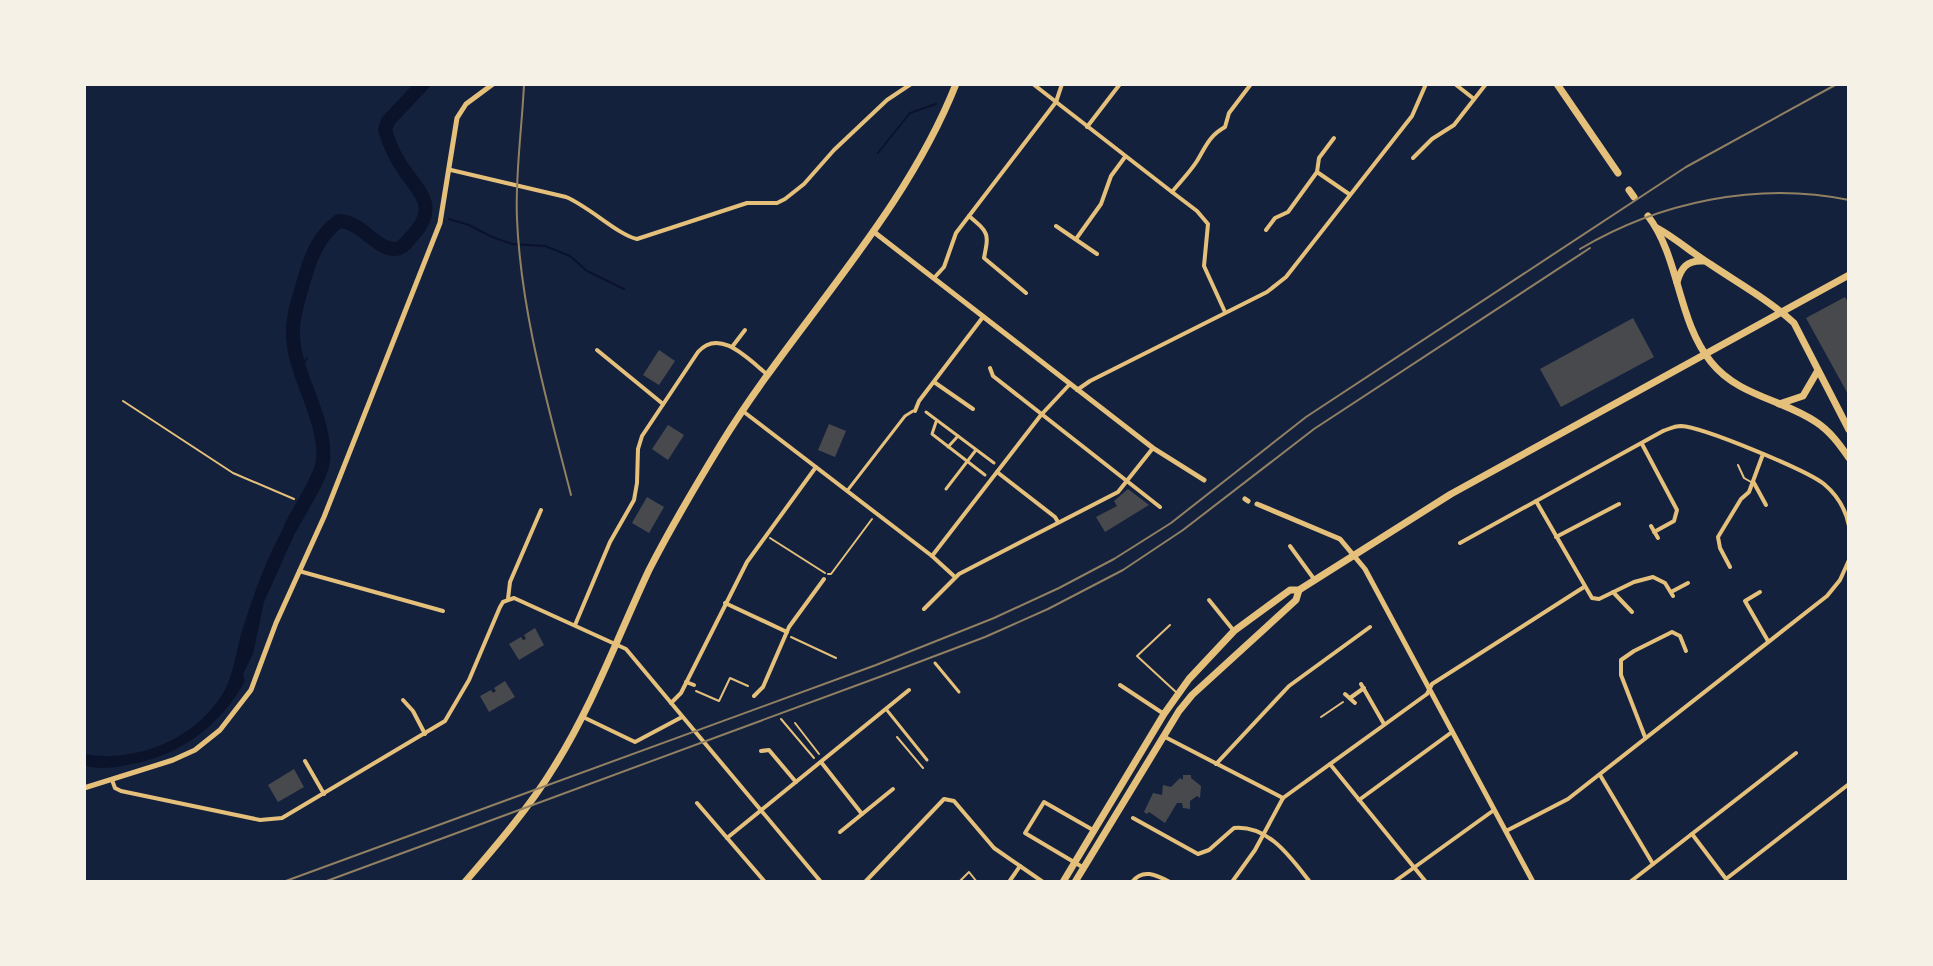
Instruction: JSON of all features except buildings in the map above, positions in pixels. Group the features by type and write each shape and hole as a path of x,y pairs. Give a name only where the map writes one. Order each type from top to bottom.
{"highway":[{"path":"465,882 547,777 583,717 664,541 742,411 873,231 930,145 956,84"},
{"path":"1557,84 1618,173"},
{"path":"1648,216 1657,228 1685,309 1705,354 1720,372 1737,385 1818,423 1849,458"},
{"path":"1657,228 1794,323 1849,430"},
{"path":"1677,282 1681,270 1688,263 1706,262"},
{"path":"1063,882 1178,693 1234,631 1290,590 1299,590 1451,494 1849,275"},
{"path":"1779,404 1803,396 1817,372"},
{"path":"1075,882 1187,701 1296,600 1299,590"}],"street":[{"path":"84,788 195,750 220,730 251,690 324,517 440,223 457,118 466,104 493,84"},
{"path":"451,170 566,197 584,204 628,236 637,239 747,203 777,203 785,199 804,184 834,150 887,100 911,84"},
{"path":"1033,84 1197,211 1208,224 1204,266 1225,312"},
{"path":"934,278 944,267 956,233 1056,102 1062,84"},
{"path":"1087,127 1120,84"},
{"path":"1172,192 1196,163 1204,145 1213,134 1225,127 1229,113 1251,84"},
{"path":"1077,390 1267,292 1286,277 1412,116 1426,84"},
{"path":"1455,84 1474,99"},
{"path":"1413,158 1432,139 1454,125 1486,84"},
{"path":"1266,230 1275,218 1288,212 1317,172 1319,158 1334,138"},
{"path":"1076,239 1101,204 1111,176 1125,157"},
{"path":"1317,172 1349,194"},
{"path":"969,216 984,228 988,236 984,258 1026,293"},
{"path":"1056,226 1097,254"},
{"path":"873,231 1069,385 1153,448 1204,480"},
{"path":"847,491 905,416 915,411 983,317"},
{"path":"732,347 745,330"},
{"path":"575,625 610,542 634,500 642,436 704,345 719,342 732,347 768,375"},
{"path":"597,350 663,404"},
{"path":"607,359 612,352"},
{"path":"990,368 993,376 1160,507"},
{"path":"934,382 973,409"},
{"path":"932,556 1041,415 1069,385"},
{"path":"742,411 932,556 955,577"},
{"path":"926,412 994,463"},
{"path":"937,421 932,434 985,475"},
{"path":"1460,543 1642,443 1680,426 1763,454 1810,475 1823,483 1841,504 1849,526"},
{"path":"948,447 958,436"},
{"path":"1642,443 1677,510 1674,521 1654,532"},
{"path":"924,609 955,577 1118,492 1153,448"},
{"path":"946,489 976,450"},
{"path":"1730,567 1718,537 1754,483 1763,454"},
{"path":"671,703 681,693 747,562 816,467"},
{"path":"997,472 1058,522"},
{"path":"1754,483 1766,505"},
{"path":"1536,501 1584,587 1595,599 1647,577 1662,580 1672,594 1688,583"},
{"path":"1257,504 1335,537 1368,573 1533,882"},
{"path":"1556,537 1619,504"},
{"path":"112,778 115,788 121,791 268,821 282,818 425,734 452,713 500,607 508,599 510,582 541,510"},
{"path":"1651,526 1658,538"},
{"path":"1290,546 1314,579"},
{"path":"1505,831 1555,807 1600,775 1827,596 1840,580 1849,560"},
{"path":"299,571 443,611"},
{"path":"754,696 763,687 788,634 825,577"},
{"path":"1232,882 1249,860 1283,798 1427,694 1432,684 1584,587"},
{"path":"1613,592 1632,612"},
{"path":"1760,592 1745,601 1768,641"},
{"path":"508,599 519,600 626,649 819,881"},
{"path":"1209,600 1234,631"},
{"path":"725,603 788,634"},
{"path":"1216,764 1289,686 1370,627"},
{"path":"1645,737 1621,675 1621,660 1672,632 1680,636 1686,651"},
{"path":"935,663 959,692"},
{"path":"686,682 694,688"},
{"path":"1120,685 1164,714"},
{"path":"1355,703 1347,696 1362,686 1384,724"},
{"path":"727,838 909,690"},
{"path":"403,700 413,711 425,734"},
{"path":"886,709 927,760"},
{"path":"583,717 635,742 682,717"},
{"path":"1359,800 1452,732"},
{"path":"1163,736 1283,798"},
{"path":"761,751 769,750 796,782"},
{"path":"1630,882 1796,753"},
{"path":"305,761 324,794"},
{"path":"821,762 862,814"},
{"path":"1330,764 1426,882"},
{"path":"1600,775 1653,864"},
{"path":"1692,834 1726,879 1849,784"},
{"path":"840,832 893,789"},
{"path":"865,882 944,799 954,801 994,848 1043,882"},
{"path":"1084,868 1025,833 1044,802 1093,830"},
{"path":"697,803 765,882"},
{"path":"1394,882 1494,810"},
{"path":"1127,815 1160,831 1195,854 1209,850 1234,828 1248,829 1282,847 1310,882"},
{"path":"1009,882 1020,866"},
{"path":"1132,882 1146,873 1170,882"}],"lane":[{"path":"1738,465 1744,478 1754,483"},
{"path":"1170,625 1137,656 1187,701"}],"path":[{"path":"123,401 233,473 294,499"},
{"path":"766,534 825,577 831,574 872,519"},
{"path":"788,634 836,658"},
{"path":"694,688 719,701 730,678 748,686"},
{"path":"1321,717 1347,696"},
{"path":"781,719 814,758"},
{"path":"795,723 819,754"},
{"path":"897,737 923,768"},
{"path":"959,882 969,872 977,882"}],"water":[{"path":"295,508 303,515 264,602 253,654 243,674 245,681 223,713 196,737 164,755 116,767 84,765 84,754 123,755 162,745 196,724 210,711 226,688 258,584 278,537"}],"waterway":[{"path":"291,527 323,461 320,428 294,347 295,310 317,246 339,221 355,226 381,245 394,249 405,244 425,217 421,194 398,161 385,130 388,121 423,84"},
{"path":"878,153 910,113 936,104"},
{"path":"449,219 512,244 545,246 570,256 587,271 624,289"},
{"path":"301,368 307,358"}],"tram line":[{"path":"524,84 517,185 524,289 537,358 571,495"}],"railway":[{"path":"283,882 876,665 994,618 1059,588 1114,559 1171,523 1306,417 1686,167 1837,84"},
{"path":"1580,249 1643,219 1710,200 1780,193 1849,200"},
{"path":"324,882 882,676 1048,609 1123,570 1183,530 1314,429 1590,248"}]}
